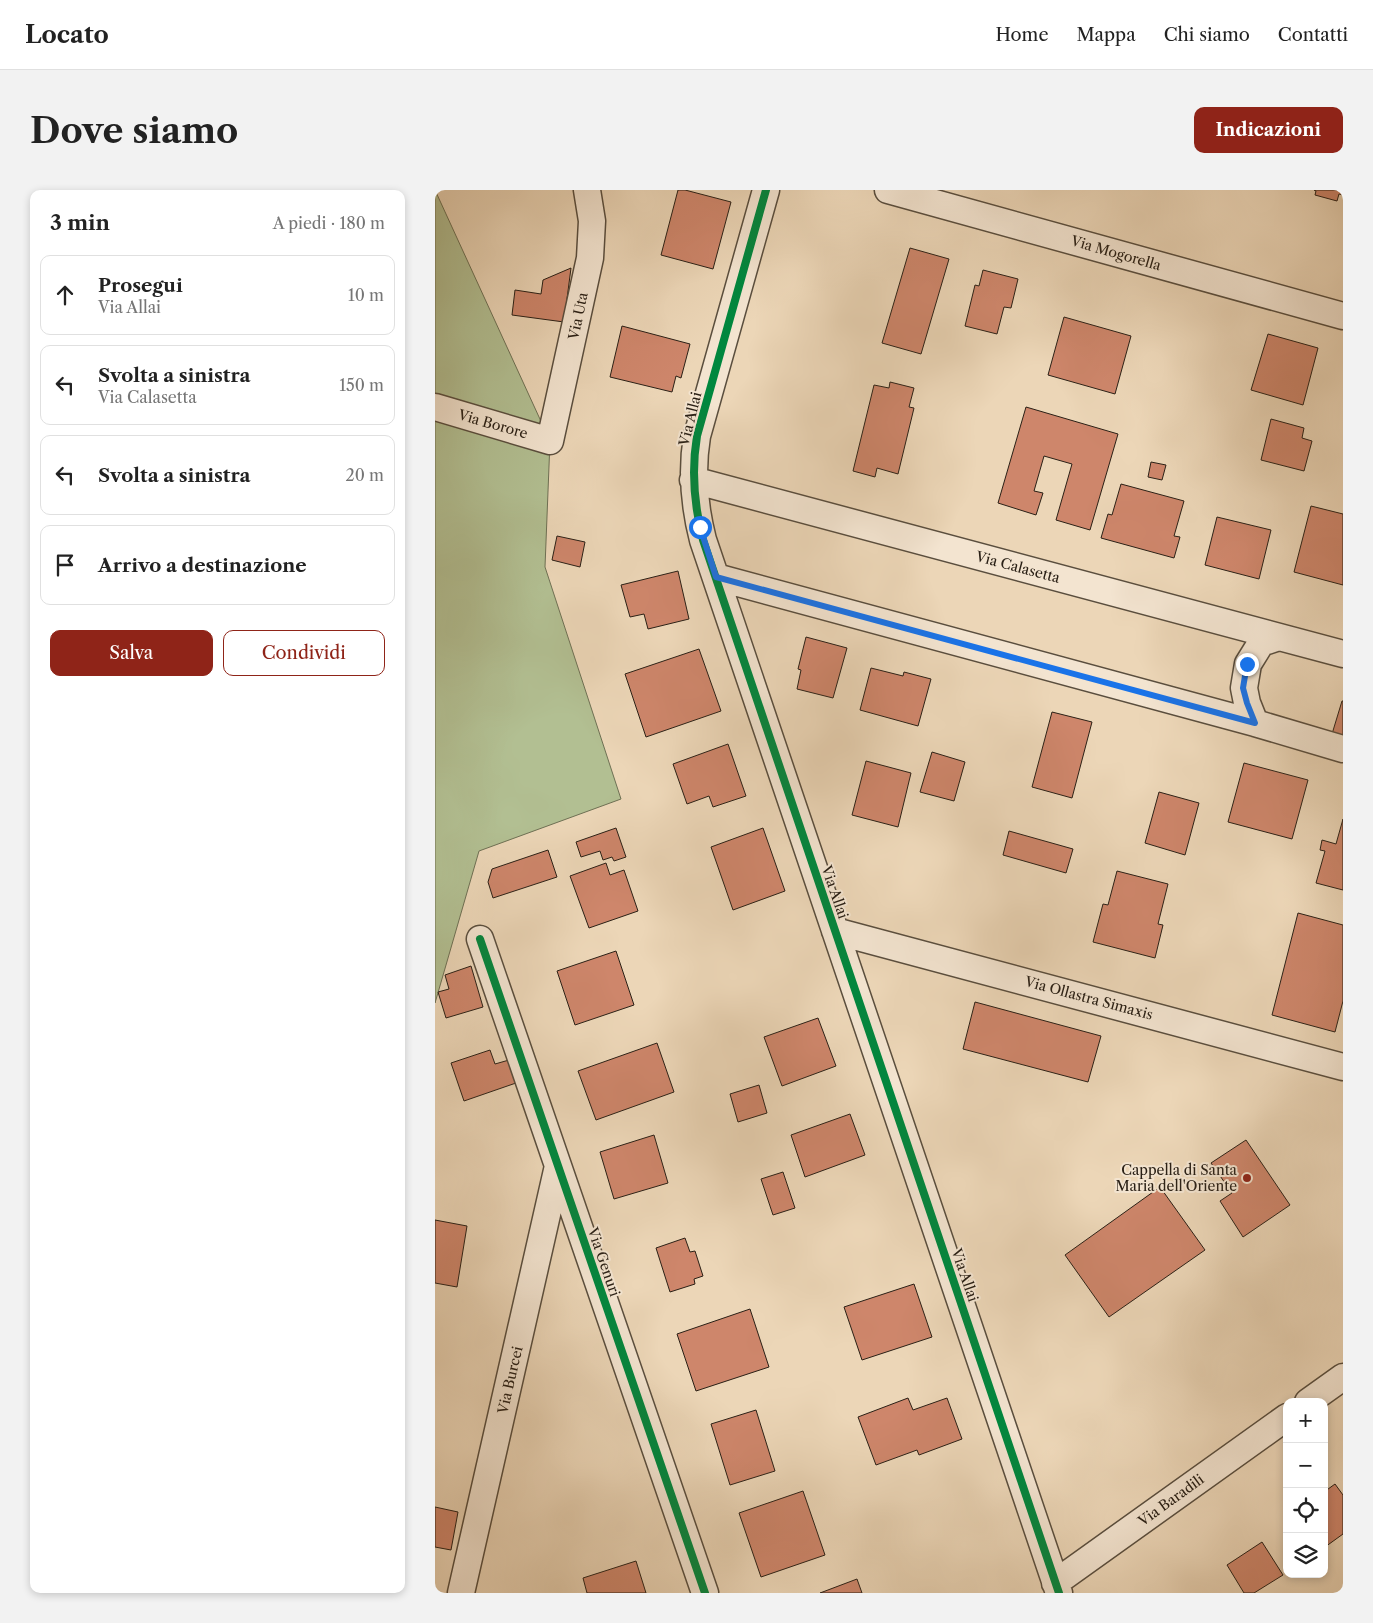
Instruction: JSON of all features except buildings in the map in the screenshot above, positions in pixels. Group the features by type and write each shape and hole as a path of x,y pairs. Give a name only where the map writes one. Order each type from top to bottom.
{"street":[{"name":"Via Uta","path":"551,441 590,258 592,227 587,190"},
{"name":"Via Allai","path":"766,190 697,436 693,480 700,527 1057,1588"},
{"name":"Via Mogorella","path":"888,190 1343,316"},
{"name":"Via Borore","path":"435,407 551,441"},
{"name":"Via Calasetta","path":"693,480 1343,654"},
{"path":"716,577 1255,723 1343,749"},
{"path":"1255,723 1243,688 1247,664 1261,643 1279,636"},
{"name":"Via Ollastra Simaxis","path":"835,931 1343,1067"},
{"name":"Via Genuri","path":"480,939 705,1593"},
{"name":"Via Burcei","path":"461,1593 558,1166"},
{"path":"1314,1398 1343,1377"},
{"name":"Via Baradili","path":"1057,1588 1283,1420"}],"green space":[{"path":"435,190 550,441 545,567 621,799 479,851 435,1003"}],"cycle path":[{"path":"766,190 697,436 694,475 700,527 1059,1593"},
{"path":"480,939 705,1593"}],"place":[{"name":"Cappella di Santa Maria dell'Oriente","path":"1247,1178"}],"route":[{"path":"700,527 716,577 1255,723 1243,688 1247,664"}]}
